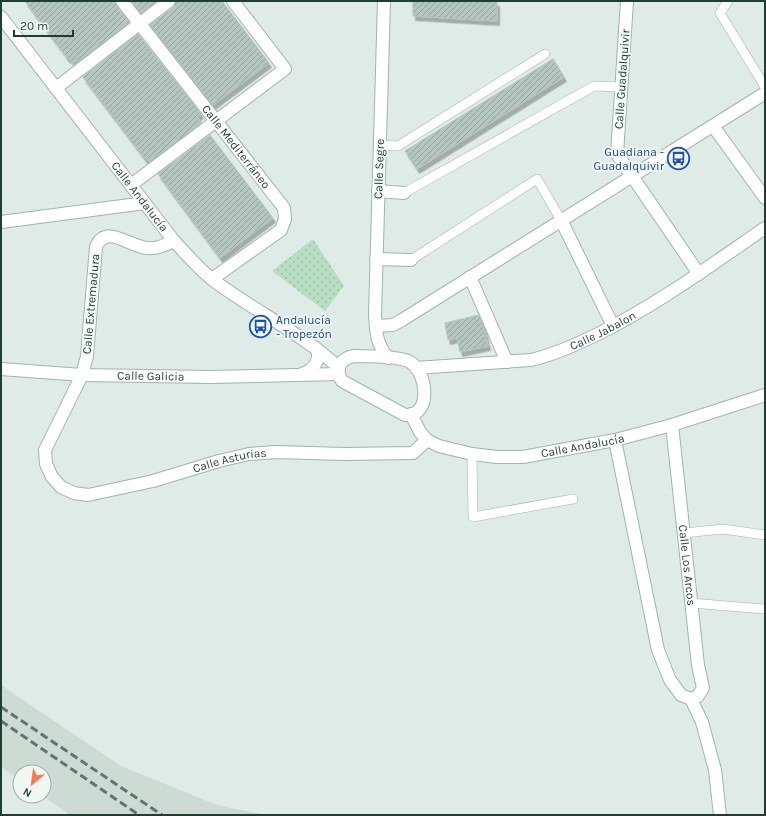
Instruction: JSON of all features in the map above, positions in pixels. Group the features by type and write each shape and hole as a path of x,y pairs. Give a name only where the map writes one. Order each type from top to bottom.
{"street":[{"name":"Calle Mediterráneo","path":"122,1 284,208 284,225 277,233 212,280"},
{"path":"56,88 168,1"},
{"path":"131,185 285,69 233,1"},
{"name":"Calle Segre","path":"384,1 376,259 376,331 382,351 388,358"},
{"name":"Calle Guadalquivir","path":"627,1 616,154 698,274"},
{"name":"Calle Andalucía","path":"1,17 174,241 195,264 212,280 313,346 339,371 342,381 346,384 400,413 405,415 411,414"},
{"path":"364,356 372,347 376,331 393,325 765,93"},
{"path":"713,126 765,198"},
{"path":"378,191 404,194"},
{"path":"1,222 145,203"},
{"path":"561,220 613,326"},
{"name":"Calle Jabalon","path":"416,368 531,360 567,349 656,302 765,228"},
{"name":"Calle Extremadura","path":"46,464 45,450 82,375 87,356 96,247 98,243 104,237 113,236 134,245 146,248 158,248 174,241"},
{"path":"376,259 411,260"},
{"path":"470,277 507,362"},
{"path":"302,374 308,372 317,361 319,355 313,346"},
{"name":"Calle Andalucía","path":"313,346 349,356 403,359 410,362 416,368"},
{"path":"339,371 341,362 349,356"},
{"path":"416,368 423,382 424,393 420,408 418,411 411,414 420,432 427,440"},
{"name":"Calle Galicia","path":"1,369 82,375 211,377 302,374 339,371"},
{"name":"Calle Andalucía","path":"427,440 439,446 472,454 497,458 523,457 615,440 672,425 765,395"},
{"name":"Calle Los Arcos","path":"672,425 698,665 703,688 698,696 691,699"},
{"name":"Calle Asturias","path":"46,464 52,477 61,487 74,493 88,495 153,481 219,461 249,454 276,452 344,454 412,453 427,440"},
{"path":"615,440 658,650 670,680 681,695 691,699 702,722 716,770 720,815"}],"lane":[{"path":"728,1 720,13 765,87"},
{"path":"380,145 398,146 545,54"},
{"path":"404,194 594,86 621,87"},
{"path":"411,260 537,179 561,220"},
{"path":"472,454 473,517 573,499"},
{"path":"684,533 723,529 765,534"},
{"path":"691,603 765,609"}],"shaded area":[{"path":"1,685 121,766 217,805 266,815 70,815 52,802 52,764 12,764 12,775 1,767"}],"green space":[{"path":"313,239 344,286 325,311 272,271"}],"building":[{"path":"25,1 115,1 116,6 129,22 74,65"},
{"path":"132,1 157,1 141,13"},
{"path":"176,1 222,1 269,63 213,105 150,25 174,7"},
{"path":"413,1 497,2 497,21 413,16"},
{"path":"138,34 201,114 197,117 201,123 149,162 146,158 145,159 83,77"},
{"path":"553,59 564,77 417,169 405,151"},
{"path":"210,135 273,218 220,258 158,174"},
{"path":"479,315 488,346 460,352 457,338 448,340 445,323"}],"railway":[{"path":"1,707 162,815"},
{"path":"1,721 139,815"}],"place":[{"name":"Guadiana - Guadalquivir","path":"679,159"},
{"name":"Andalucía - Tropezón","path":"261,327"}]}
